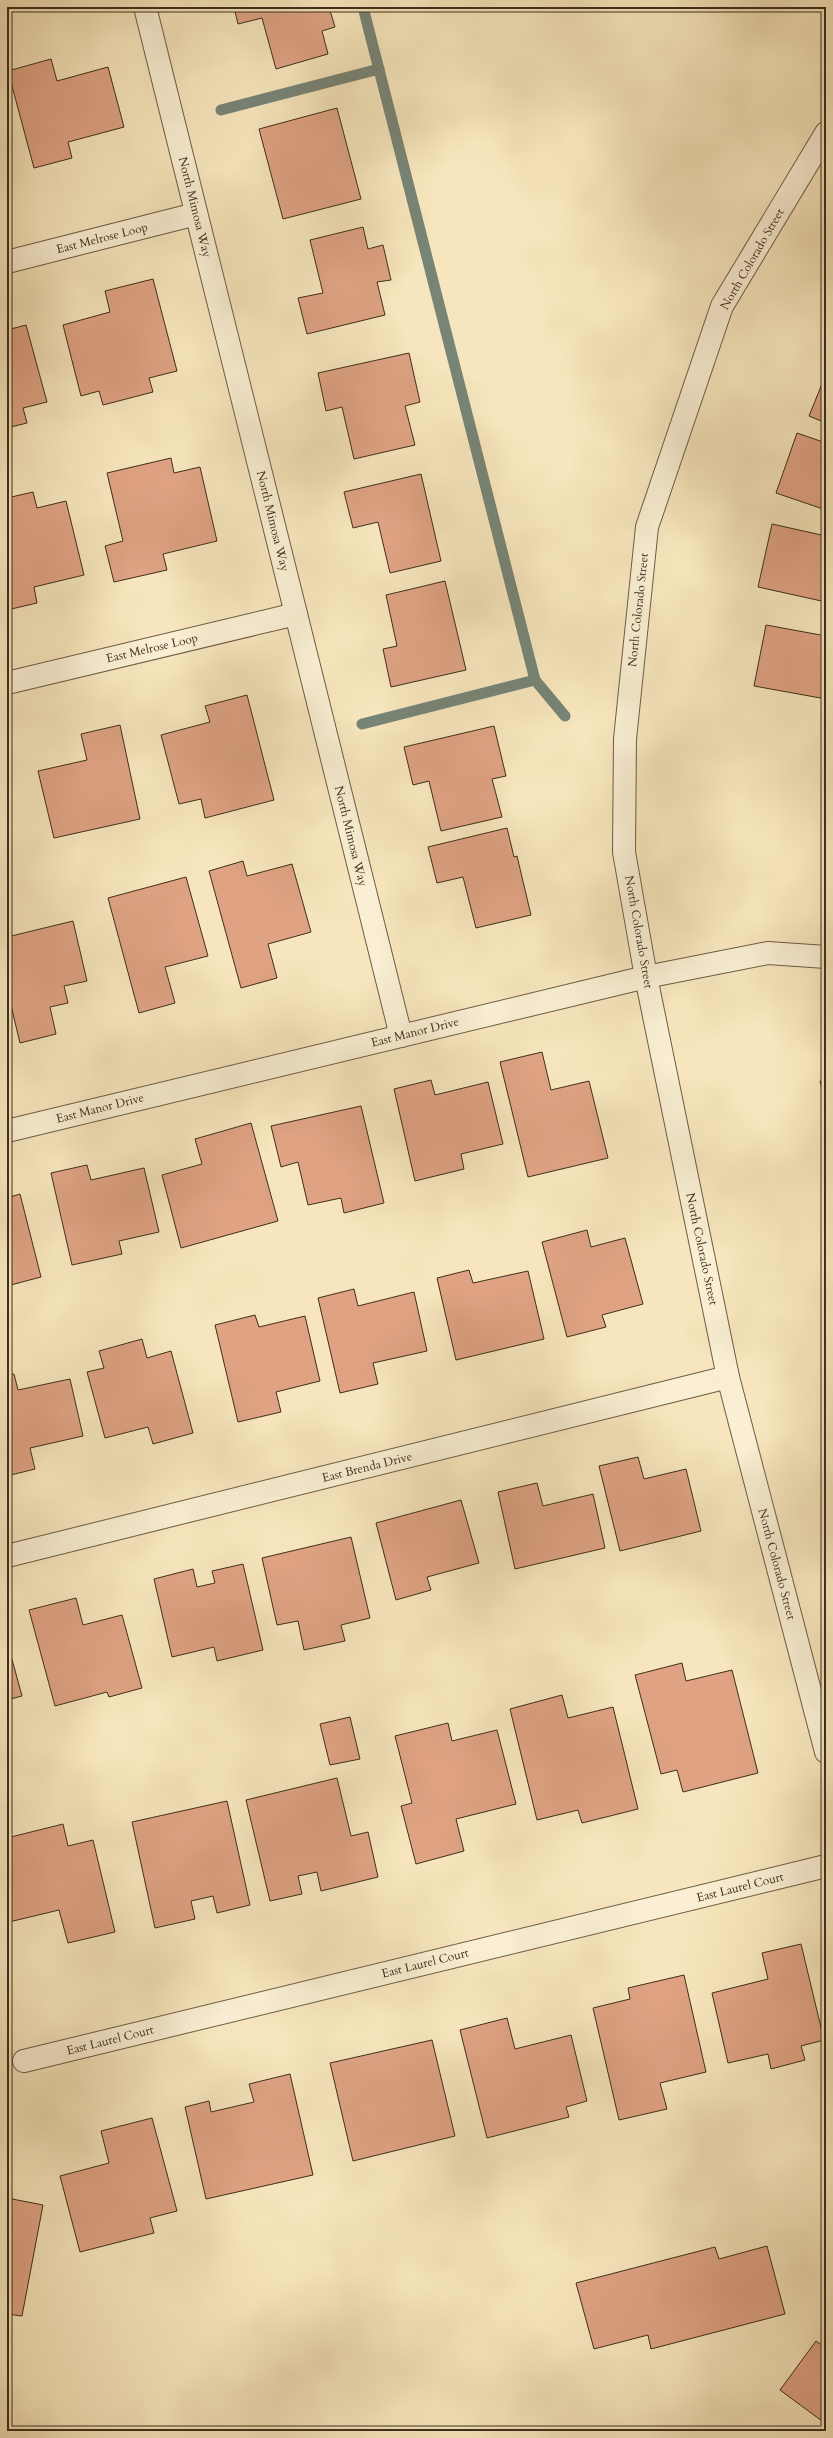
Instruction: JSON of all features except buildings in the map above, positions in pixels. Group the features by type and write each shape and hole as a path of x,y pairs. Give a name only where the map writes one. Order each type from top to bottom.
{"street":[{"name":"North Mimosa Way","path":"145,7 401,1036"},
{"name":"North Colorado Street","path":"826,133 722,306 647,527 624,739 624,852 646,977 728,1377 826,1752"},
{"name":"East Melrose Loop","path":"7,262 196,214"},
{"name":"East Melrose Loop","path":"7,683 296,614"},
{"name":"East Manor Drive","path":"7,1131 646,977 768,952 826,957"},
{"name":"East Brenda Drive","path":"7,1556 728,1377"},
{"name":"East Laurel Court","path":"24,2061 826,1866"}],"waterway":[{"path":"363,7 535,680 565,716"},
{"path":"221,110 379,69"},
{"path":"362,724 535,680"}]}
